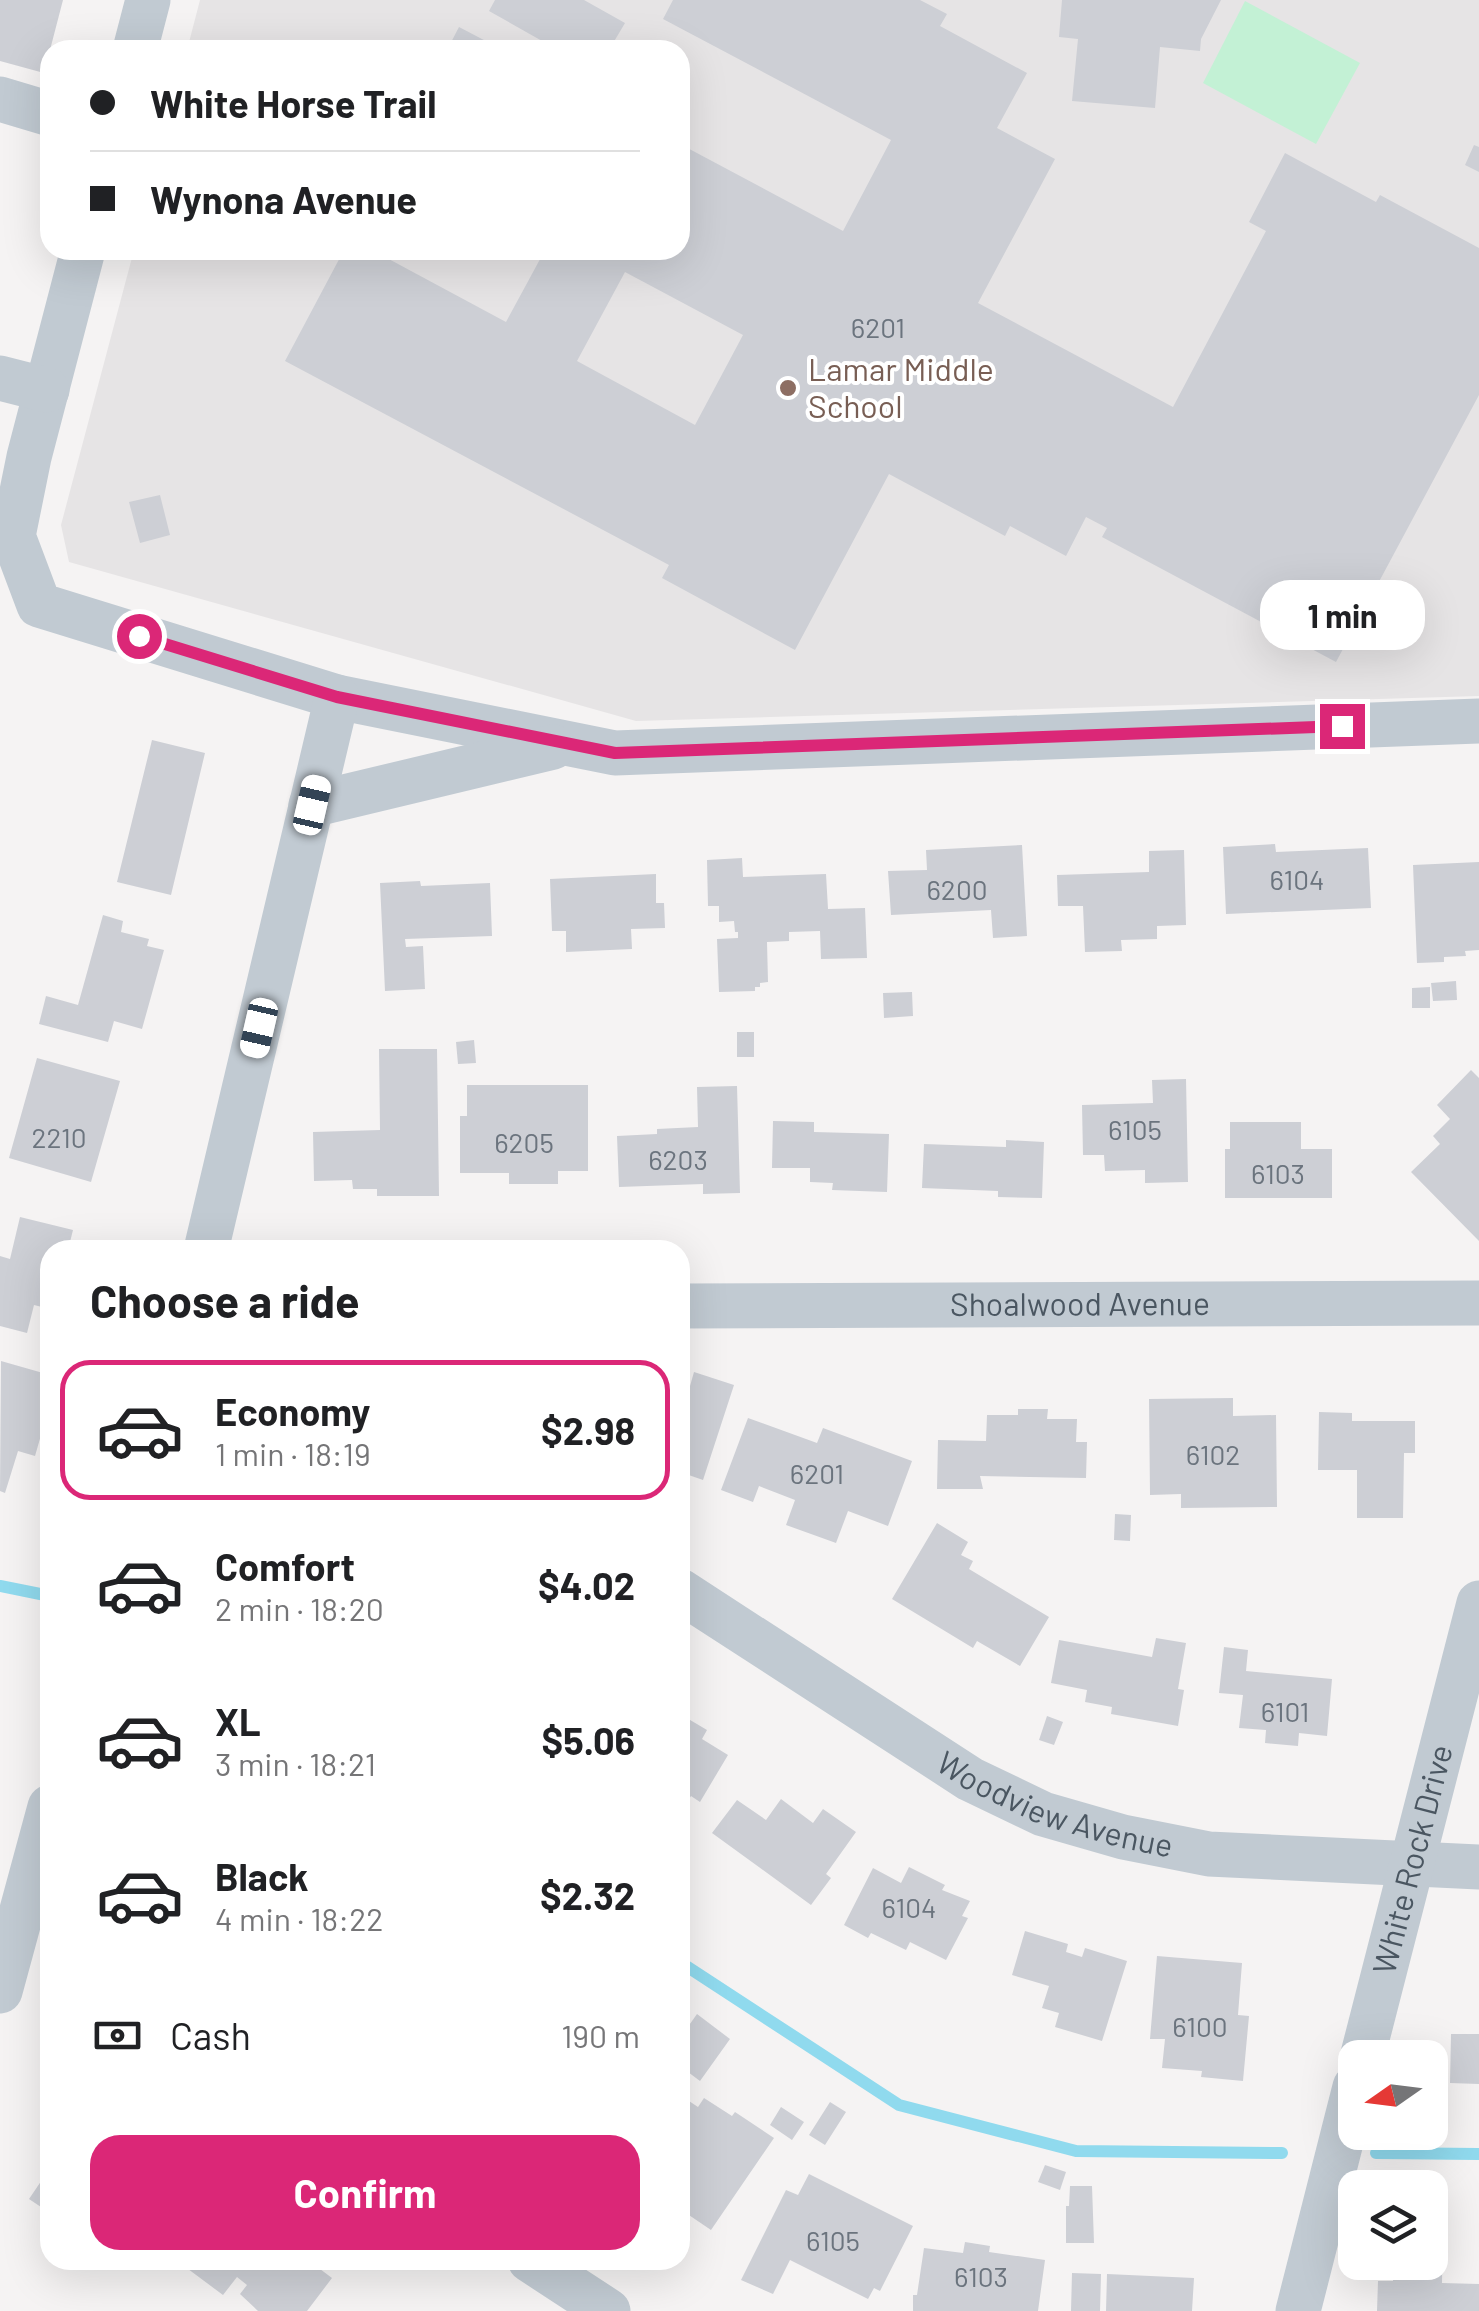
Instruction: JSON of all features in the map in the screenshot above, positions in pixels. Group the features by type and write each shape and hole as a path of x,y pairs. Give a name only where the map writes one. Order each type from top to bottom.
{"street":[{"path":"138,40 148,0"},
{"path":"0,99 40,111"},
{"path":"80,260 13,536 15,590 39,605 337,697 615,753 1479,721"},
{"path":"0,378 47,390"},
{"path":"208,1240 337,697"},
{"path":"312,805 568,744"},
{"name":"Shoalwood Avenue","path":"690,1306 1479,1303"},
{"name":"Woodview Avenue","path":"690,1598 970,1780 1043,1814 1123,1838 1208,1854 1479,1866"},
{"name":"White Rock Drive","path":"1367,2040 1479,1603"},
{"path":"0,1991 34,1935 40,1887"},
{"path":"1298,2311 1339,2150"},
{"path":"545,2270 608,2311"}],"shaded area":[{"name":"Lamar Middle School","path":"200,0 1479,0 1479,696 636,721 69,562 61,525 131,260 690,260 690,40 190,40"}],"green space":[{"path":"1245,1 1360,63 1316,144 1203,83"}],"building":[{"path":"0,0 63,0 53,40 40,40 40,72 0,61"},
{"path":"495,0 584,0 625,23 615,40 540,40 489,11"},
{"path":"673,0 920,0 947,14 940,26 1027,73 997,128 1055,159 978,303 1173,407 1266,231 1249,222 1285,153 1376,202 1380,195 1479,248 1479,395 1336,662 1102,537 1107,528 1086,517 1066,556 1010,526 1005,536 889,474 795,650 662,578 669,565 285,361 339,260 391,260 506,322 540,260 690,260 690,149 843,231 891,140 663,19","holes":["625,272 743,335 695,425 577,361"]},
{"path":"1062,0 1221,0 1201,39 1200,51 1160,47 1155,108 1072,101 1078,39 1059,37"},
{"path":"459,27 484,40 452,40"},
{"path":"1474,145 1479,147 1479,172 1465,165"},
{"path":"160,495 170,535 140,543 129,502"},
{"path":"152,740 205,753 171,895 117,882"},
{"path":"1275,844 1276,852 1368,848 1371,908 1226,914 1223,847"},
{"path":"1022,845 1027,936 993,938 991,910 891,915 888,871 927,870 926,850"},
{"path":"1184,850 1186,925 1157,926 1157,939 1121,940 1122,951 1085,952 1083,906 1058,906 1057,875 1149,872 1149,851"},
{"path":"742,858 743,877 826,874 828,909 865,908 867,958 821,959 820,931 789,932 789,941 767,942 768,982 760,983 755,991 719,992 717,939 738,938 738,932 734,921 719,922 719,906 708,906 707,860"},
{"path":"1479,862 1479,950 1465,951 1466,956 1444,957 1444,962 1417,963 1413,865"},
{"path":"656,874 656,903 664,903 665,928 631,929 632,949 566,952 566,931 552,931 550,879"},
{"path":"420,881 421,886 490,883 492,936 405,939 406,947 423,946 425,989 385,991 380,883"},
{"path":"103,915 123,921 121,932 149,939 147,946 164,950 142,1029 114,1021 108,1042 39,1024 46,996 78,1005"},
{"path":"1456,981 1457,1000 1433,1001 1431,983"},
{"path":"1430,987 1430,1008 1412,1008 1412,988"},
{"path":"912,992 913,1016 884,1018 883,993"},
{"path":"737,1032 754,1032 754,1057 737,1057"},
{"path":"474,1040 476,1063 458,1064 456,1042"},
{"path":"379,1049 437,1049 439,1196 377,1196 377,1189 353,1189 352,1180 314,1181 313,1132 380,1130"},
{"path":"37,1058 120,1081 91,1182 9,1158"},
{"path":"1471,1070 1479,1078 1479,1241 1411,1172 1440,1144 1433,1136 1450,1119 1437,1105"},
{"path":"1186,1079 1188,1182 1145,1183 1145,1170 1105,1171 1104,1155 1083,1155 1082,1105 1153,1103 1152,1080"},
{"path":"467,1085 588,1085 588,1171 558,1171 558,1184 509,1184 509,1173 460,1173 460,1116 467,1116"},
{"path":"737,1086 740,1193 703,1194 703,1184 619,1187 617,1136 698,1127 697,1087"},
{"path":"773,1121 814,1122 814,1132 889,1134 887,1192 832,1190 833,1183 810,1182 810,1168 772,1168"},
{"path":"1230,1122 1301,1122 1301,1149 1332,1149 1332,1198 1225,1198 1225,1149 1230,1149"},
{"path":"1006,1140 1044,1142 1042,1198 998,1197 998,1191 922,1188 924,1144 1006,1147"},
{"path":"20,1217 73,1230 70,1240 40,1240 40,1306 34,1305 27,1333 0,1326 0,1256 10,1259"},
{"path":"1,1361 40,1372 40,1439 35,1456 18,1451 5,1493 0,1491"},
{"path":"694,1372 734,1385 703,1480 690,1475 690,1386"},
{"path":"1233,1398 1233,1416 1276,1415 1277,1507 1181,1508 1181,1494 1150,1495 1149,1399"},
{"path":"1018,1409 1048,1409 1047,1419 1077,1419 1076,1442 1087,1442 1086,1478 980,1476 983,1489 937,1489 938,1440 986,1441 987,1415 1018,1415"},
{"path":"1319,1412 1352,1413 1352,1421 1415,1421 1415,1453 1404,1453 1403,1518 1357,1518 1357,1470 1318,1470"},
{"path":"748,1418 817,1443 823,1428 912,1461 888,1526 848,1511 836,1543 786,1525 795,1500 759,1486 753,1502 721,1490"},
{"path":"1115,1514 1131,1515 1130,1541 1114,1540"},
{"path":"937,1523 968,1542 961,1555 973,1561 969,1569 1049,1617 1020,1666 977,1641 973,1648 892,1599"},
{"path":"1156,1638 1186,1643 1178,1689 1184,1690 1178,1726 1111,1714 1112,1707 1085,1702 1087,1690 1051,1683 1059,1640 1152,1657"},
{"path":"1224,1647 1248,1650 1246,1671 1332,1679 1327,1736 1299,1733 1298,1746 1265,1743 1266,1730 1239,1728 1243,1695 1219,1693"},
{"path":"1047,1716 1063,1722 1054,1745 1039,1740"},
{"path":"690,1720 707,1730 702,1739 728,1755 700,1802 691,1796"},
{"path":"781,1799 813,1823 823,1809 856,1832 826,1874 831,1878 811,1905 712,1833 737,1800 766,1820"},
{"path":"909,1867 945,1885 942,1890 970,1901 962,1916 968,1918 946,1960 910,1942 906,1950 871,1933 868,1938 844,1925 873,1868 901,1883"},
{"path":"1025,1931 1068,1944 1066,1952 1082,1957 1085,1948 1127,1961 1102,2041 1055,2027 1059,2013 1042,2008 1049,1986 1012,1975"},
{"path":"1157,1956 1242,1963 1238,2015 1249,2016 1243,2081 1201,2077 1202,2071 1162,2068 1165,2039 1150,2039"},
{"path":"697,2014 730,2039 700,2081 690,2074 690,2024"},
{"path":"1451,2034 1479,2034 1479,2084 1450,2083"},
{"path":"704,2098 732,2116 735,2112 774,2138 711,2230 690,2216 690,2102 698,2107"},
{"path":"830,2102 846,2112 825,2145 809,2135"},
{"path":"781,2107 804,2122 792,2140 770,2125"},
{"path":"1045,2165 1066,2172 1060,2190 1038,2182"},
{"path":"809,2174 913,2226 880,2291 874,2288 868,2299 790,2260 773,2294 741,2280 786,2190 798,2195"},
{"path":"40,2183 40,2206 29,2199"},
{"path":"1070,2186 1092,2186 1094,2243 1066,2243"},
{"path":"965,2242 990,2246 989,2252 1045,2260 1038,2311 913,2311 924,2248 963,2253"},
{"path":"189,2270 321,2270 332,2278 307,2311 258,2311 240,2294 247,2285 237,2277 223,2295"},
{"path":"1072,2273 1101,2274 1100,2311 1071,2311"},
{"path":"1107,2274 1194,2278 1192,2311 1106,2311"},
{"path":"1378,2281 1479,2284 1479,2311 1377,2311"}],"waterway":[{"path":"0,1586 40,1594"},
{"path":"690,1969 899,2105 1076,2151 1282,2153"},
{"path":"1376,2153 1479,2154"}],"place":[{"name":"Lamar Middle School","path":"788,388"}],"route":[{"path":"139,636 337,697 615,753 1342,726"}]}
